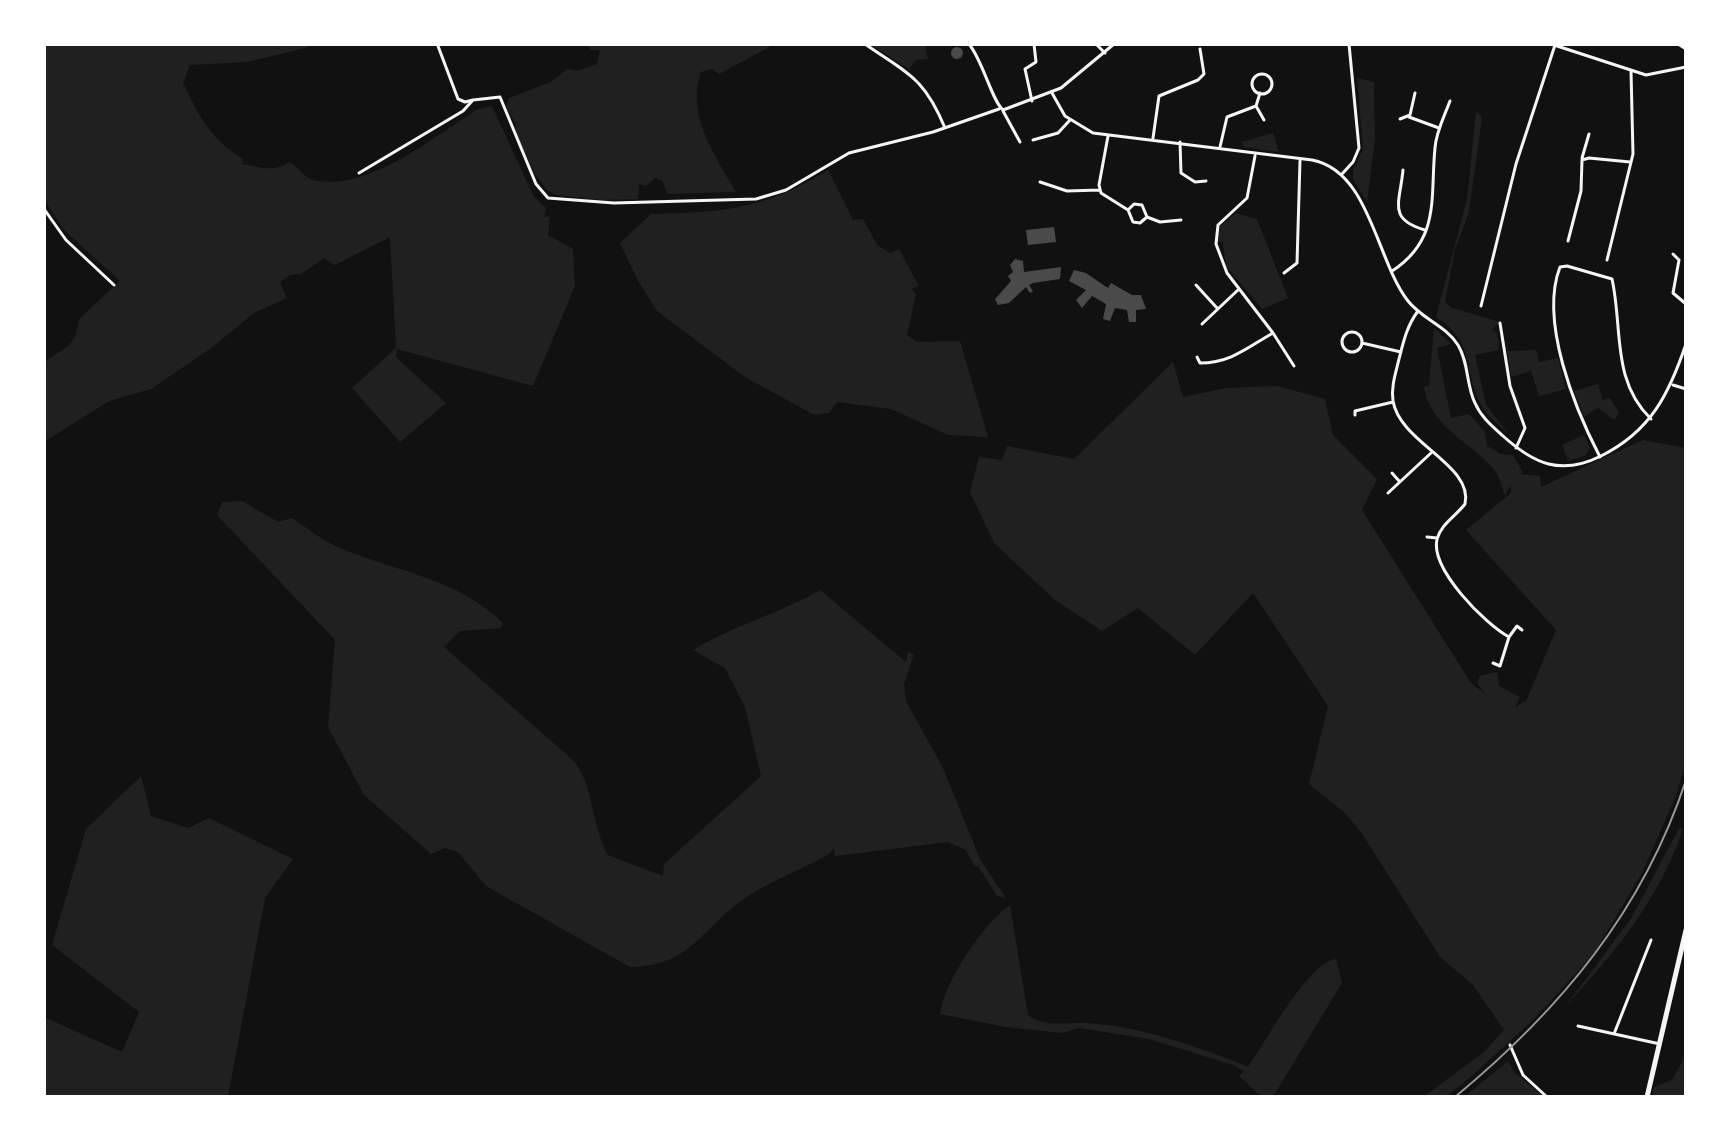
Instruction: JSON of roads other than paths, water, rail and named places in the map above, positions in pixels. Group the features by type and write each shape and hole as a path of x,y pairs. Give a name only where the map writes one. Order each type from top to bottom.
{"highway":[{"path":"1647,1097 1686,930"}],"street":[{"path":"865,44 921,83 932,96 945,128"},
{"path":"969,44 987,72 1001,110 1020,142"},
{"path":"1032,101 1025,69 1036,62 1034,44"},
{"path":"1096,44 1105,53"},
{"path":"438,46 458,99 465,102 500,97 519,147 544,196 605,202 756,199 786,190 849,153 945,128 1052,93 1114,44"},
{"path":"1342,174 1353,162 1359,148 1349,44"},
{"path":"1444,44 1452,44"},
{"path":"1678,44 1686,49"},
{"path":"1481,306 1516,164 1553,45 1646,75 1686,67"},
{"path":"1153,138 1159,96 1198,80 1204,74 1200,49"},
{"path":"1607,260 1631,162 1631,71"},
{"path":"1257,75 1265,75 1272,85 1268,92 1260,93 1253,88 1252,81 1257,75"},
{"path":"1052,93 1070,120 1084,130 1326,164 1342,174 1406,299 1454,339 1461,352 1478,409 1516,448 1534,461 1554,467 1574,466 1600,457 1632,438 1651,419 1673,385 1686,344"},
{"path":"1260,93 1256,106 1264,120"},
{"path":"1409,116 1415,93"},
{"path":"359,173 463,111 473,100"},
{"path":"1392,271 1411,257 1425,230 1434,201 1434,152 1439,128 1450,101"},
{"path":"1220,147 1230,114 1256,106"},
{"path":"1400,119 1409,116 1439,128"},
{"path":"1033,140 1058,133 1070,120"},
{"path":"1100,190 1108,134"},
{"path":"1568,241 1581,191 1581,161 1589,134"},
{"path":"1180,142 1181,173 1195,182 1206,181"},
{"path":"1255,155 1247,198 1225,216 1216,232 1223,267 1295,366"},
{"path":"1581,161 1589,158 1631,162"},
{"path":"1284,273 1297,263 1300,160"},
{"path":"1403,170 1401,221 1425,230"},
{"path":"1040,182 1067,191 1100,190 1128,210 1129,218 1135,223 1147,217"},
{"path":"1401,183 1407,183"},
{"path":"1128,210 1134,204 1142,205 1147,217 1160,222 1181,220"},
{"path":"44,209 66,240 114,285"},
{"path":"1564,231 1570,233"},
{"path":"1673,254 1679,260 1673,293 1686,304"},
{"path":"1600,457 1575,405 1561,353 1556,311 1560,267 1567,266 1612,279 1626,382 1636,402 1651,419"},
{"path":"1196,285 1217,308"},
{"path":"1202,324 1239,289"},
{"path":"1418,311 1408,325 1393,402 1406,427 1459,476 1467,494 1465,504 1437,538 1437,556 1486,622 1509,637"},
{"path":"1500,323 1510,386 1525,428 1516,448"},
{"path":"1494,331 1501,330"},
{"path":"1361,343 1351,351 1345,349 1342,340 1345,335 1354,332 1361,343 1401,352"},
{"path":"1197,357 1201,365 1240,355 1273,333"},
{"path":"1240,355 1243,362"},
{"path":"1673,385 1686,389"},
{"path":"1355,415 1355,411 1393,402"},
{"path":"1388,493 1431,453"},
{"path":"1392,473 1400,482"},
{"path":"1427,537 1437,538"},
{"path":"1493,663 1500,666 1509,637 1517,626 1522,630"},
{"path":"1614,1034 1651,940"},
{"path":"1578,1026 1660,1044"},
{"path":"1510,1045 1523,1075 1547,1097"}],"railway":[{"path":"1455,1097 1529,1029 1594,955 1647,873 1686,780"}]}
